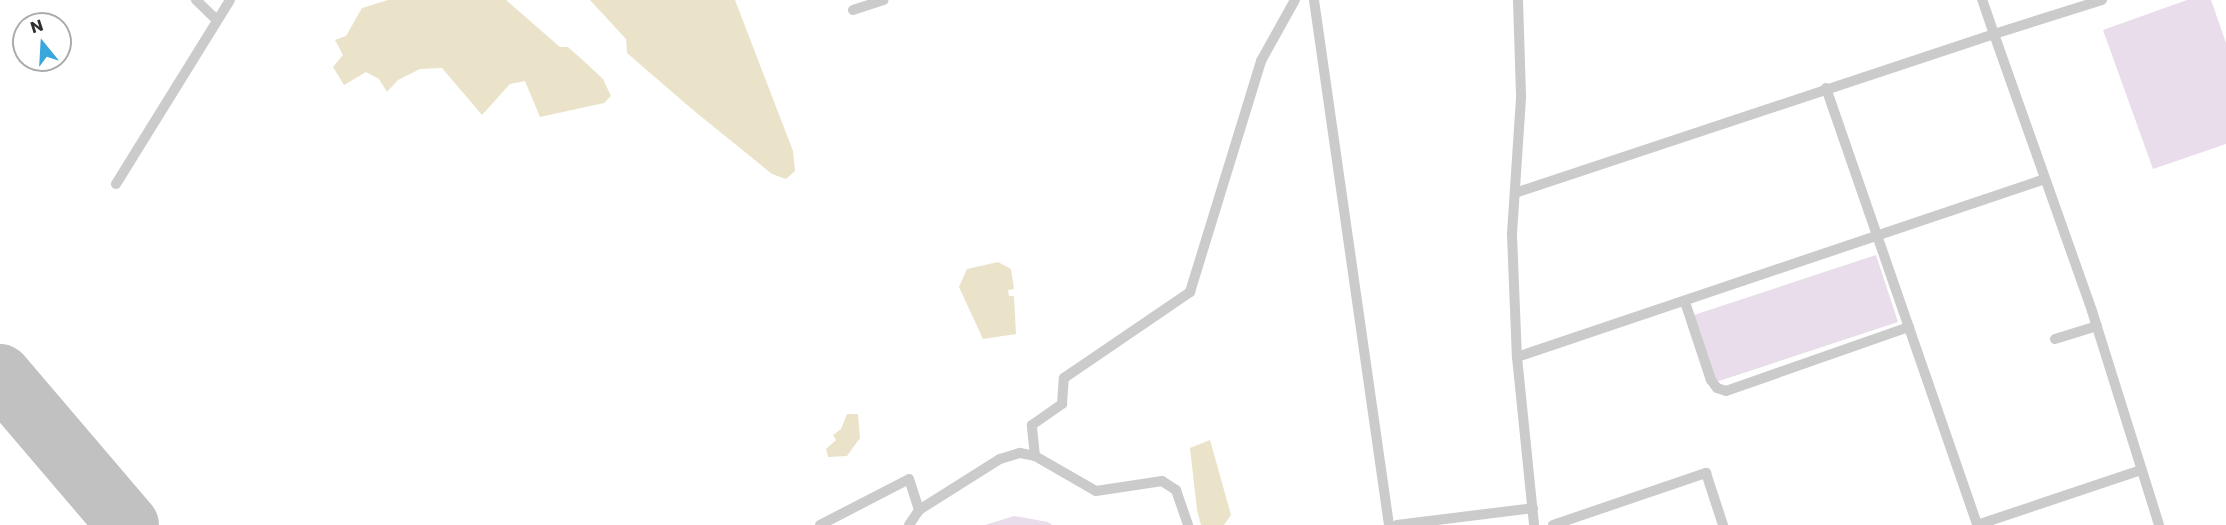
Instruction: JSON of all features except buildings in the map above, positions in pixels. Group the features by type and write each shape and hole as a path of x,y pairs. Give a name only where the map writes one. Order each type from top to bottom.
{"street":[{"path":"196,0 217,20"},
{"path":"116,184 230,0"},
{"path":"853,10 883,0"},
{"path":"1035,456 1032,425 1062,404 1064,378 1190,292 1261,61 1295,0"},
{"path":"1314,0 1389,525"},
{"path":"1518,0 1521,98 1512,234 1517,357 1534,525"},
{"path":"1982,0 2097,327 2159,525"},
{"path":"1515,193 1826,88 2102,0"},
{"path":"1826,88 1977,525 2141,470"},
{"path":"1517,357 1879,237 2045,179"},
{"path":"1685,302 1711,380 1717,388 1725,391 1909,327"},
{"path":"2055,339 2097,327"},
{"path":"909,525 919,510 1000,459 1020,453 1035,456 1096,491 1162,481 1176,490 1188,525"},
{"path":"1553,525 1706,473 1723,525"},
{"path":"819,525 909,479 919,510"},
{"path":"1397,525 1533,508"}],"shaded area":[{"path":"388,0 506,0 560,47 568,47 587,64 603,79 611,96 604,103 540,117 525,81 510,84 482,115 442,68 420,69 398,80 387,92 379,79 366,72 344,85 333,67 343,55 335,40 346,36 362,8"},
{"path":"590,0 735,0 793,151 795,171 786,179 772,174 693,110 627,53 626,39"},
{"path":"2187,0 2211,0 2226,43 2226,144 2153,169 2103,30"},
{"path":"1876,255 1898,322 1716,382 1694,315"},
{"path":"998,262 1011,269 1014,289 1008,290 1009,296 1014,296 1016,334 983,339 959,287 967,269"},
{"path":"847,414 858,414 860,438 847,456 828,457 826,449 836,440 833,435 841,429"},
{"path":"1210,440 1231,515 1224,525 1201,525 1197,510 1190,448"},
{"path":"1014,516 1048,522 1052,525 985,525"}],"runway":[{"path":"0,375 128,525"}]}
